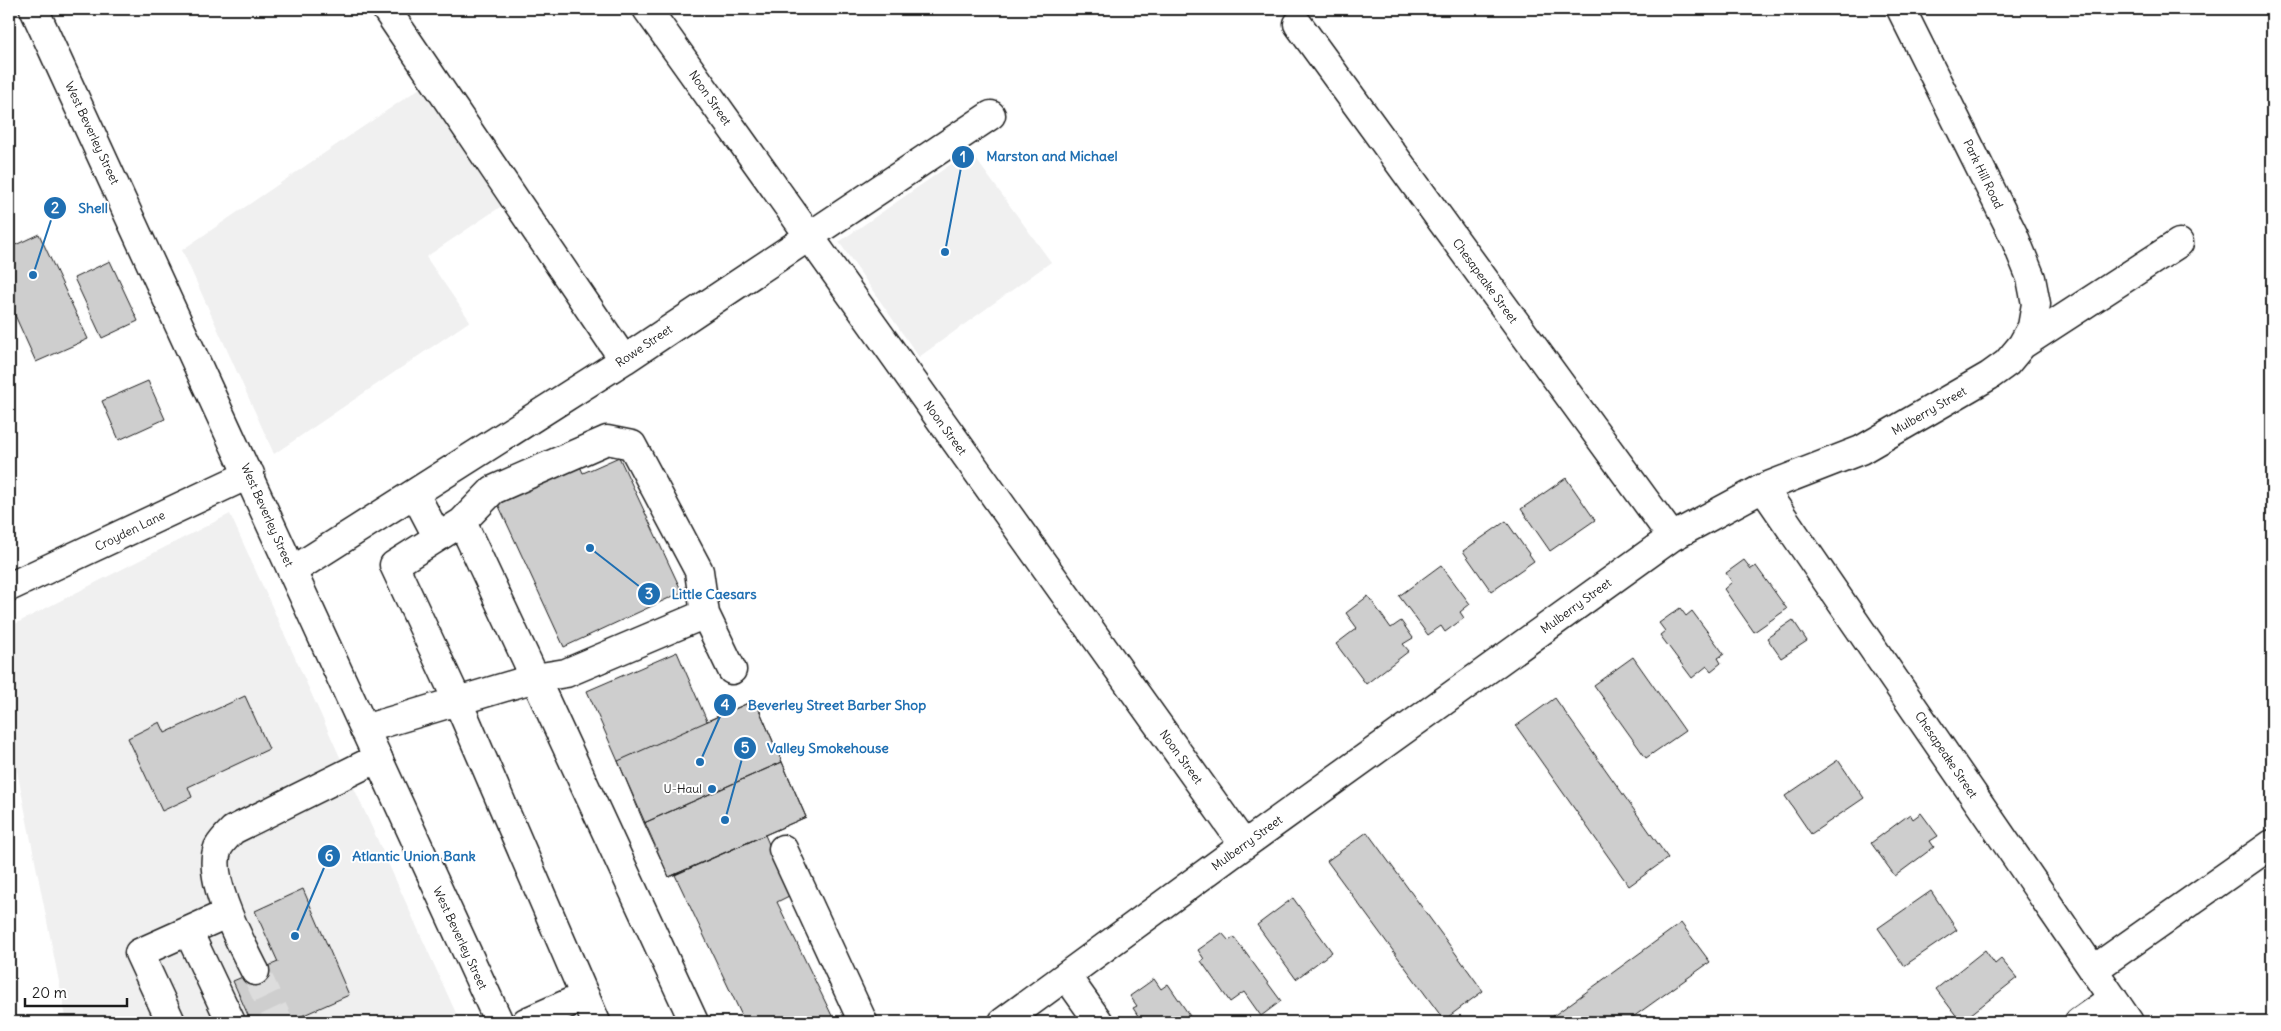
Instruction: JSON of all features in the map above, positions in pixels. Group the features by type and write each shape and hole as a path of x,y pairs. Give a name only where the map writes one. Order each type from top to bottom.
{"street":[{"name":"West Beverley Street","path":"34,9 250,474 292,571 499,1022"},
{"path":"386,9 624,360"},
{"name":"Noon Street","path":"647,9 1244,845"},
{"name":"Park Hill Road","path":"1901,9 2014,236 2032,278 2036,304 2032,327 2022,345"},
{"name":"Chesapeake Street","path":"1298,24 1672,537"},
{"name":"Rowe Street","path":"292,571 624,360 991,115"},
{"name":"Mulberry Street","path":"1003,1022 1244,845 1672,537 1763,488 1861,450 1989,376 2007,363 2022,345 2179,243"},
{"path":"596,1022 458,702 394,565 437,536 462,522 493,490 607,440 632,445 699,571 704,614 732,670"},
{"name":"Croyden Lane","path":"9,587 250,474"},
{"name":"Chesapeake Street","path":"1763,488 2129,1022"},
{"path":"414,494 437,536"},
{"path":"462,522 694,1022"},
{"path":"364,728 535,678 566,673 704,614"},
{"path":"255,971 226,914 216,868 218,848 233,830 378,758"},
{"path":"2093,970 2272,844"},
{"path":"783,849 863,1022"},
{"path":"171,1022 140,953 226,914"},
{"path":"188,931 231,1022"},
{"path":"1067,976 1099,1022"},
{"path":"526,1022 585,996"},
{"path":"2080,1022 2113,998"}],"shaded area":[{"path":"426,84 506,203 426,257 470,321 274,454 182,250"},
{"path":"970,151 1051,262 919,357 839,242"},
{"path":"230,514 460,1022 67,1022 9,730 9,627"}],"building":[{"path":"39,234 88,339 36,362 9,302 9,248"},
{"path":"110,261 138,321 102,338 74,278"},
{"path":"148,381 165,419 119,440 102,401"},
{"path":"619,457 682,592 564,647 498,504 580,466 583,473"},
{"path":"1566,478 1595,520 1550,551 1521,509"},
{"path":"1506,521 1534,561 1491,591 1463,551"},
{"path":"1744,560 1751,569 1756,566 1787,609 1754,632 1724,589 1732,582 1726,573"},
{"path":"1441,565 1470,604 1460,612 1464,618 1445,632 1441,626 1428,635 1399,596"},
{"path":"1368,596 1391,628 1401,621 1413,638 1403,644 1409,651 1366,684 1336,644 1357,628 1346,613"},
{"path":"1680,608 1686,616 1692,611 1724,654 1718,658 1721,663 1711,671 1707,666 1692,678 1660,635 1665,631 1659,623"},
{"path":"1793,620 1807,641 1781,658 1767,638"},
{"name":"U-Haul","path":"677,652 707,721 755,700 806,817 669,877 587,691"},
{"path":"1633,657 1685,731 1646,758 1594,685"},
{"path":"245,696 269,749 188,787 192,797 162,811 128,738 160,722 165,733"},
{"path":"1555,698 1668,858 1629,886 1516,726"},
{"path":"755,700 782,762 644,823 618,761"},
{"path":"1838,760 1864,798 1811,834 1785,796"},
{"path":"782,762 806,817 669,877 644,823"},
{"path":"1921,813 1938,836 1930,841 1934,847 1895,876 1871,843 1910,814 1913,819"},
{"path":"1367,832 1483,991 1444,1020 1327,861"},
{"path":"765,835 791,895 777,902 835,1022 745,1022 675,875"},
{"path":"303,889 349,995 288,1022 251,1022 233,981 278,962 255,911"},
{"path":"1931,891 1957,930 1904,966 1878,928"},
{"path":"1293,898 1332,952 1296,979 1257,925"},
{"path":"1681,923 1710,962 1626,1022 1545,1022"},
{"path":"1222,933 1229,941 1234,937 1281,1001 1261,1016 1244,992 1230,1002 1201,961 1204,959 1198,950"},
{"path":"1985,950 1995,964 2001,959 2017,978 1961,1022 1936,989"},
{"path":"1154,979 1161,989 1168,984 1194,1022 1142,1022 1133,1008 1137,1006 1130,996"}],"tunnel":[{"path":"255,971 279,1022"}],"place":[{"name":"Marston and Michael","path":"945,252"},
{"name":"Shell","path":"33,275"},
{"name":"Little Caesars","path":"590,548"},
{"name":"Beverley Street Barber Shop","path":"700,762"},
{"name":"U-Haul","path":"712,789"},
{"name":"Valley Smokehouse","path":"725,820"},
{"name":"Atlantic Union Bank","path":"295,936"}]}
